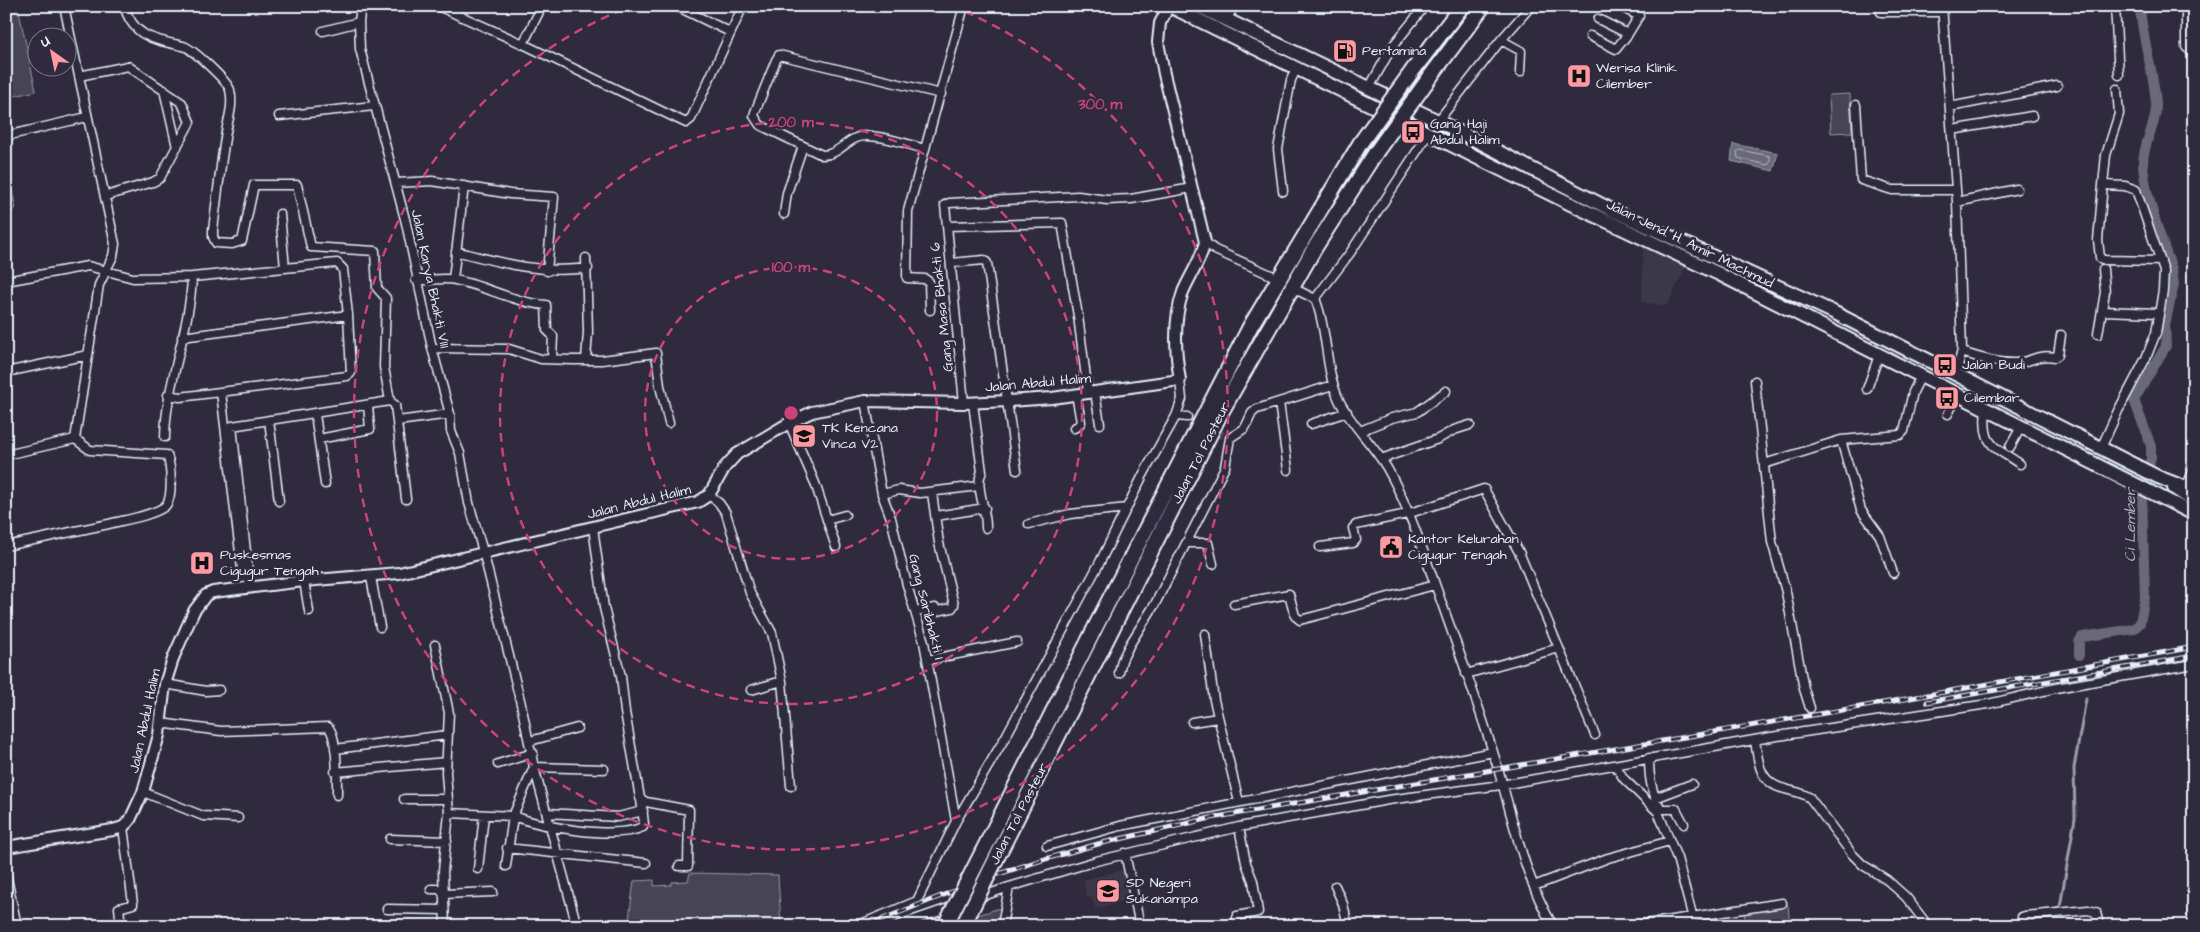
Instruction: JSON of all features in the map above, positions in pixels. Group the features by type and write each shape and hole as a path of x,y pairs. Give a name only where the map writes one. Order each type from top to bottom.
{"highway":[{"name":"Jalan Jend. H. Amir Machmud","path":"1169,6 1294,73 1429,132 1826,328 2194,514"},
{"name":"Jalan Jend. H. Amir Machmud","path":"1198,6 1438,121 1594,201 1833,312 2156,475 2191,495"},
{"name":"Jalan Tol Pasteur","path":"945,926 1250,327 1361,142 1462,6"},
{"name":"Jalan Tol Pasteur","path":"964,926 1220,414 1266,332 1314,249 1376,152 1483,6"},
{"path":"1826,328 1833,312"},
{"path":"2148,490 2191,495"},
{"path":"1141,538 1155,544"}],"street":[{"path":"64,6 115,244 113,256 99,285 75,439"},
{"path":"124,6 132,24 137,29 153,40 188,48 228,85 232,107 225,136 213,230 213,237 216,243 242,241 254,185 297,184 311,246 375,251 376,288 386,298 384,367 390,401 395,405 398,422 406,499"},
{"name":"Jalan Karya Bhakti VIII","path":"361,6 358,22 360,49 396,183 416,280 450,414 451,431 460,452 469,502 484,554 530,741 534,767 577,926"},
{"path":"439,6 523,44 686,123 691,119 743,6"},
{"path":"523,44 542,6"},
{"path":"676,6 730,32"},
{"path":"930,310 929,282 925,279 906,278 908,211 964,6"},
{"path":"856,926 917,901 956,822 1011,727 1100,562 1176,416 1182,399 1176,348 1178,313 1183,292 1203,253 1205,242 1158,42 1160,23 1169,6"},
{"path":"1226,20 1232,6"},
{"path":"1369,88 1392,47 1425,6"},
{"path":"1438,121 1501,40 1531,6"},
{"path":"1590,36 1616,48 1628,34 1639,16 1619,6"},
{"path":"1878,6 1881,12 1942,9 1957,202 1962,352 1956,374"},
{"path":"2115,6 2119,75"},
{"path":"2186,6 2186,47 2194,53"},
{"path":"1598,19 1628,34"},
{"path":"323,31 358,22"},
{"path":"1501,40 1521,51 1520,72"},
{"path":"925,149 868,135 853,139 829,155 822,156 760,125 754,116 757,104 779,56 941,94"},
{"path":"79,76 128,66 182,102 190,122 160,178 153,182 106,196"},
{"path":"1282,191 1278,149 1294,73"},
{"path":"1950,107 2057,86"},
{"path":"2117,89 2118,114 2106,154 2098,240 2100,258 2105,260 2161,262"},
{"path":"164,90 177,147"},
{"path":"1856,105 1861,180 1892,190 1956,190"},
{"path":"279,116 374,106"},
{"path":"1952,130 2032,116"},
{"path":"6,136 88,118"},
{"path":"1315,299 1350,253 1429,132"},
{"path":"784,214 787,193 803,146"},
{"path":"396,183 432,181 510,194 554,196 547,271"},
{"path":"2102,448 2118,411 2146,358 2156,333 2164,271 2136,190 2126,186 2103,185"},
{"path":"453,279 464,186"},
{"path":"6,188 10,206"},
{"name":"Gang Masa Bhakti 6","path":"986,528 985,508 979,486 979,476 982,472 969,403 944,209 948,203 1013,199 1078,196 1107,200 1131,199 1192,188"},
{"path":"1957,202 2017,189"},
{"path":"280,214 285,268"},
{"path":"947,226 1062,223 1092,392 1100,424"},
{"path":"1205,242 1214,250 1270,275"},
{"path":"456,251 516,266 547,271 588,268"},
{"path":"586,258 588,268 586,360"},
{"path":"951,263 984,260 987,263 1008,401 1016,470"},
{"path":"6,281 88,266 106,270 118,276 133,278 192,277 337,263 343,269 352,369 347,376 180,397 168,396"},
{"path":"2098,334 2105,292 2103,268"},
{"path":"165,437 168,396 191,303 192,277"},
{"path":"416,280 453,279 494,290 533,304 546,305 546,330 553,336 552,358"},
{"path":"1299,291 1315,299 1326,337 1333,385 1347,412 1381,459 1399,492 1435,585 1493,752 1501,785 1534,886 1553,926"},
{"path":"2103,311 2158,313"},
{"path":"182,337 348,315"},
{"path":"1962,352 1988,360 2016,363 2041,355 2057,357 2061,335"},
{"path":"432,348 509,349 541,359 586,360 656,353 660,386 669,423"},
{"path":"6,372 88,355"},
{"path":"1867,389 1879,355"},
{"path":"1764,464 1841,440 1895,437 1902,434 1914,392 1921,376"},
{"name":"Jalan Abdul Halim","path":"123,827 130,820 143,792 160,723 165,684 183,634 200,601 213,592 304,581 371,577 433,567 685,506 705,499 730,460 789,423 812,412 865,401 969,403 1008,401 1180,380"},
{"path":"1755,381 1772,542 1786,592 1804,689 1810,708"},
{"path":"1119,673 1122,660 1130,644 1155,604 1225,467 1226,437 1245,428 1252,412 1333,385"},
{"path":"1360,432 1392,418 1417,412 1446,391"},
{"path":"221,392 243,578"},
{"path":"1074,428 1081,422 1076,394"},
{"path":"1948,414 1958,395"},
{"path":"250,587 231,428 239,423 315,414 390,401"},
{"name":"Gang Saribhakti I","path":"865,401 882,494 891,518 928,660 956,822"},
{"path":"1279,402 1288,470"},
{"path":"319,439 370,429 368,405"},
{"path":"1986,408 1984,430 1990,443 2020,464"},
{"path":"1311,424 1347,412"},
{"path":"315,414 325,484"},
{"path":"398,422 450,414"},
{"path":"1176,416 1187,417"},
{"path":"269,420 279,502"},
{"path":"789,423 814,483 836,546"},
{"path":"1381,459 1438,439 1454,430 1470,425"},
{"path":"2010,447 2021,427"},
{"path":"6,454 75,439 90,450 167,455 169,461 169,501 164,507 132,518 6,546"},
{"path":"1841,440 1861,510 1880,536 1893,573"},
{"path":"2191,495 2194,469"},
{"path":"882,494 899,490 911,493 932,493 962,487 979,486"},
{"path":"1320,547 1354,542 1356,540 1353,528 1356,525 1407,514 1484,489 1519,552 1595,735"},
{"path":"916,612 935,608 937,611 948,609 954,605 939,543 932,493"},
{"path":"709,494 720,503 726,513 750,593 772,633 782,681 791,786"},
{"path":"936,516 985,508"},
{"path":"1029,524 1070,514 1127,508"},
{"path":"827,520 845,515"},
{"path":"449,813 513,816 550,827 616,832 636,830 643,827 643,811 624,712 621,676 604,608 594,528"},
{"path":"1187,543 1208,543 1213,564"},
{"path":"371,577 380,626"},
{"path":"304,581 309,611"},
{"path":"1234,604 1289,594 1295,616 1300,620 1435,585"},
{"path":"1205,634 1218,718 1239,802"},
{"path":"928,660 1017,642"},
{"path":"435,645 438,667 447,698 448,735 446,762 449,813 443,892 444,926"},
{"path":"1466,674 1559,648"},
{"path":"897,926 1009,887 1125,853 1239,827 1388,800 1501,785 1755,740 1988,704 2056,688 2194,664"},
{"path":"751,690 782,681"},
{"path":"165,684 206,691 219,690"},
{"path":"1192,722 1218,718"},
{"path":"160,723 221,731 328,727 332,732 335,749 337,795"},
{"path":"530,741 577,728"},
{"path":"335,749 448,735"},
{"path":"1755,740 1759,770 1767,780 1776,786 1802,793 1810,798 1852,854 1863,865 1886,880 1906,897 1928,926"},
{"path":"1047,846 1120,826 1493,752"},
{"path":"498,764 532,754"},
{"path":"1649,758 1650,781 1655,798 1661,809 1676,809 1684,824"},
{"path":"335,772 446,762"},
{"path":"1615,765 1624,779 1658,812 1677,858 1694,922"},
{"path":"506,866 507,848 513,816 534,767 604,769"},
{"path":"1655,798 1692,784"},
{"path":"143,792 203,816 238,818"},
{"path":"404,799 448,799"},
{"path":"641,799 689,810 688,866 679,866"},
{"path":"547,813 618,817 643,811"},
{"path":"478,869 484,815"},
{"path":"6,847 123,827 133,904 119,908 121,926"},
{"path":"1237,926 1237,916 1258,912 1253,881 1246,863 1239,827"},
{"path":"390,839 447,841"},
{"path":"1534,886 1608,858 1670,841"},
{"path":"507,848 646,863"},
{"path":"1125,853 1140,926"},
{"path":"6,873 17,926"},
{"path":"1335,886 1343,904 1348,926"},
{"path":"1002,926 1009,887"},
{"path":"430,889 443,892 493,892"},
{"path":"1632,926 1694,922 1782,903"},
{"path":"2191,926 2194,904"},
{"path":"387,909 443,910"},
{"path":"2022,926 2022,918 2025,916 2088,910 2096,912 2099,926"}],"shaded area":[{"path":"18,7 28,54 28,78 33,78 36,91 6,98 6,9"},
{"path":"1850,94 1852,132 1831,133 1829,95"},
{"path":"1648,242 1686,267 1667,306 1642,302 1643,247"},
{"name":"SD Negeri Sukanampa","path":"1126,869 1133,898 1096,909 1091,897 1087,898 1083,880"},
{"path":"690,873 778,875 781,926 628,926 634,881 654,880 654,886 671,885 672,882 688,881"},
{"path":"1779,903 1788,905 1790,926 1746,926 1744,913"},
{"path":"1003,907 999,926 973,926 978,915"}],"water":[{"path":"1733,144 1778,153 1773,171 1731,161"}],"waterway":[{"name":"Ci Lember","path":"2079,655 2079,642 2082,637 2134,629 2140,623 2145,596 2142,497 2151,457 2151,446 2134,400 2166,346 2165,325 2174,284 2172,269 2154,217 2144,175 2145,148 2156,112 2156,104 2140,6"},
{"name":"Ci Lember","path":"2054,911 2060,907 2075,818 2074,768 2086,699"},
{"name":"Ci Lember","path":"2018,926 2019,917"}],"tunnel":[{"path":"1187,417 1223,435"}],"railway":[{"path":"865,926 992,876 1042,860 1098,844 1211,818 1866,706 2194,647"},
{"path":"1927,702 2194,656"}],"place":[{"name":"Pertamina","path":"1345,51"},
{"name":"Werisa Klinik Cilember","path":"1579,76"},
{"name":"Gang Haji Abdul Halim","path":"1413,132"},
{"name":"Jalan Budi","path":"1945,365"},
{"name":"Cilembar","path":"1947,398"},
{"name":"TK Kencana Vinca V2","path":"804,436"},
{"name":"Kantor Kelurahan Cigugur Tengah","path":"1391,547"},
{"name":"Puskesmas Cigugur Tengah","path":"202,563"},
{"name":"SD Negeri Sukanampa","path":"1108,891"}]}
